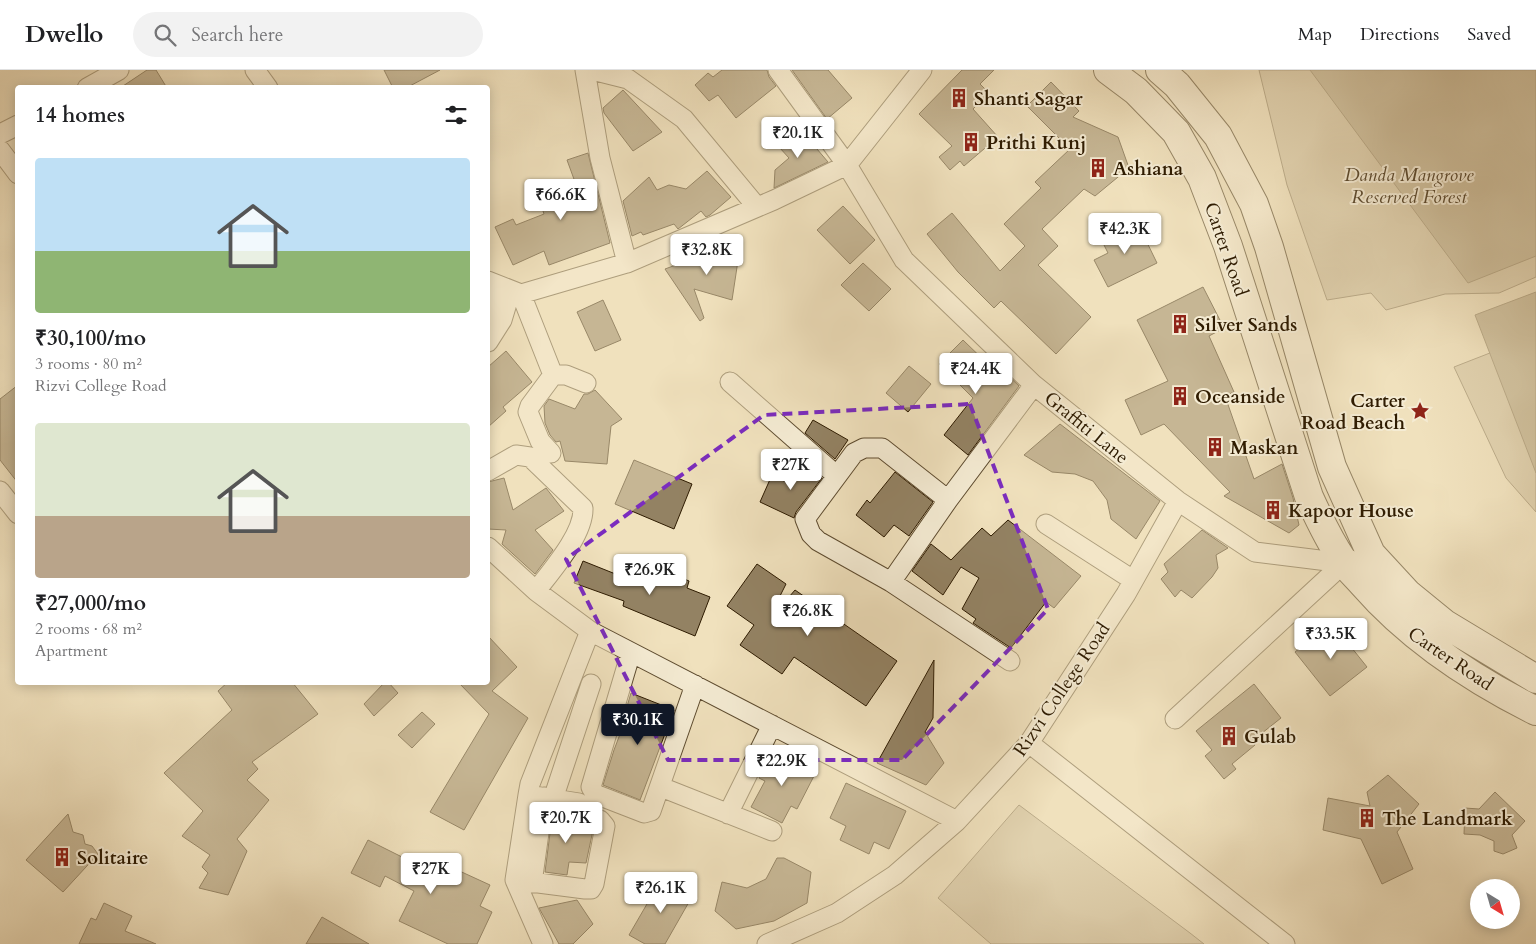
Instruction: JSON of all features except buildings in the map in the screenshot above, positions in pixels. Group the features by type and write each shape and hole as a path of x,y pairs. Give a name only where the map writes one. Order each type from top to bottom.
{"main road":[{"name":"Carter Road","path":"1108,70 1136,91 1176,132 1202,178 1228,246 1309,497 1328,537 1344,562 1377,600 1414,635 1464,670 1536,711"},
{"name":"Carter Road","path":"1160,70 1177,85 1218,136 1254,204 1269,246 1332,467 1371,554 1407,593 1445,624 1536,679"}],"street":[{"path":"92,85 120,70"},
{"path":"255,70 266,85"},
{"path":"585,70 600,158 627,264"},
{"path":"592,70 628,79 684,119 757,207"},
{"name":"Graffiti Lane","path":"778,70 847,165 904,260 1034,385 1178,501 1255,552 1344,562 1371,554"},
{"path":"508,304 627,264 847,165 922,70"},
{"path":"0,134 15,126"},
{"path":"0,150 15,170"},
{"path":"490,283 508,304 553,375"},
{"path":"490,339 502,320 508,304"},
{"path":"553,375 566,375 586,383"},
{"path":"551,453 540,441 528,412 530,406 553,375"},
{"path":"730,382 837,476"},
{"path":"891,582 948,500 1034,385"},
{"path":"948,500 882,448 864,448 854,453 805,519 811,534 818,541 891,582 1010,661"},
{"path":"490,470 516,455 521,454 530,457 583,508 583,516 577,534 536,591"},
{"path":"0,491 15,510"},
{"name":"Rizvi College Road","path":"767,944 837,913 895,875 957,821 1029,743 1133,580 1178,501"},
{"path":"1046,524 1133,580"},
{"path":"490,549 536,591 590,631 957,821"},
{"path":"1175,720 1344,562"},
{"path":"524,882 588,889 594,884 604,824 600,820 582,816 580,814 582,806 580,803 542,797 530,784 590,631"},
{"path":"631,652 591,787 595,794 648,813 653,809 695,685"},
{"path":"543,944 524,882 542,797 592,684"},
{"path":"728,814 772,725"},
{"path":"1029,743 1285,944"},
{"path":"660,787 772,831"}],"highlighted area":[{"path":"970,404 1048,609 902,760 668,760 566,559 764,415"}],"green space":[{"name":"Danda Mangrove Reserved Forest","path":"1259,70 1536,70 1536,277 1499,293 1445,294 1386,310 1371,293 1327,300 1287,185"},
{"path":"1536,335 1536,512 1506,478 1454,367"},
{"path":"1019,805 1204,944 991,944 938,898"}],"shaded area":[{"path":"1310,70 1536,70 1536,256 1468,283"},
{"path":"1536,292 1536,473 1475,315"}],"place":[{"name":"Shanti Sagar","path":"959,98"},
{"name":"Prithi Kunj","path":"971,142"},
{"name":"Ashiana","path":"1098,168"},
{"name":"Silver Sands","path":"1180,324"},
{"name":"Oceanside","path":"1180,396"},
{"name":"Carter Road Beach","path":"1420,411"},
{"name":"Maskan","path":"1215,447"},
{"name":"Kapoor House","path":"1273,510"},
{"name":"Gulab","path":"1229,736"},
{"name":"The Landmark","path":"1367,818"},
{"name":"Solitaire","path":"62,857"}]}
